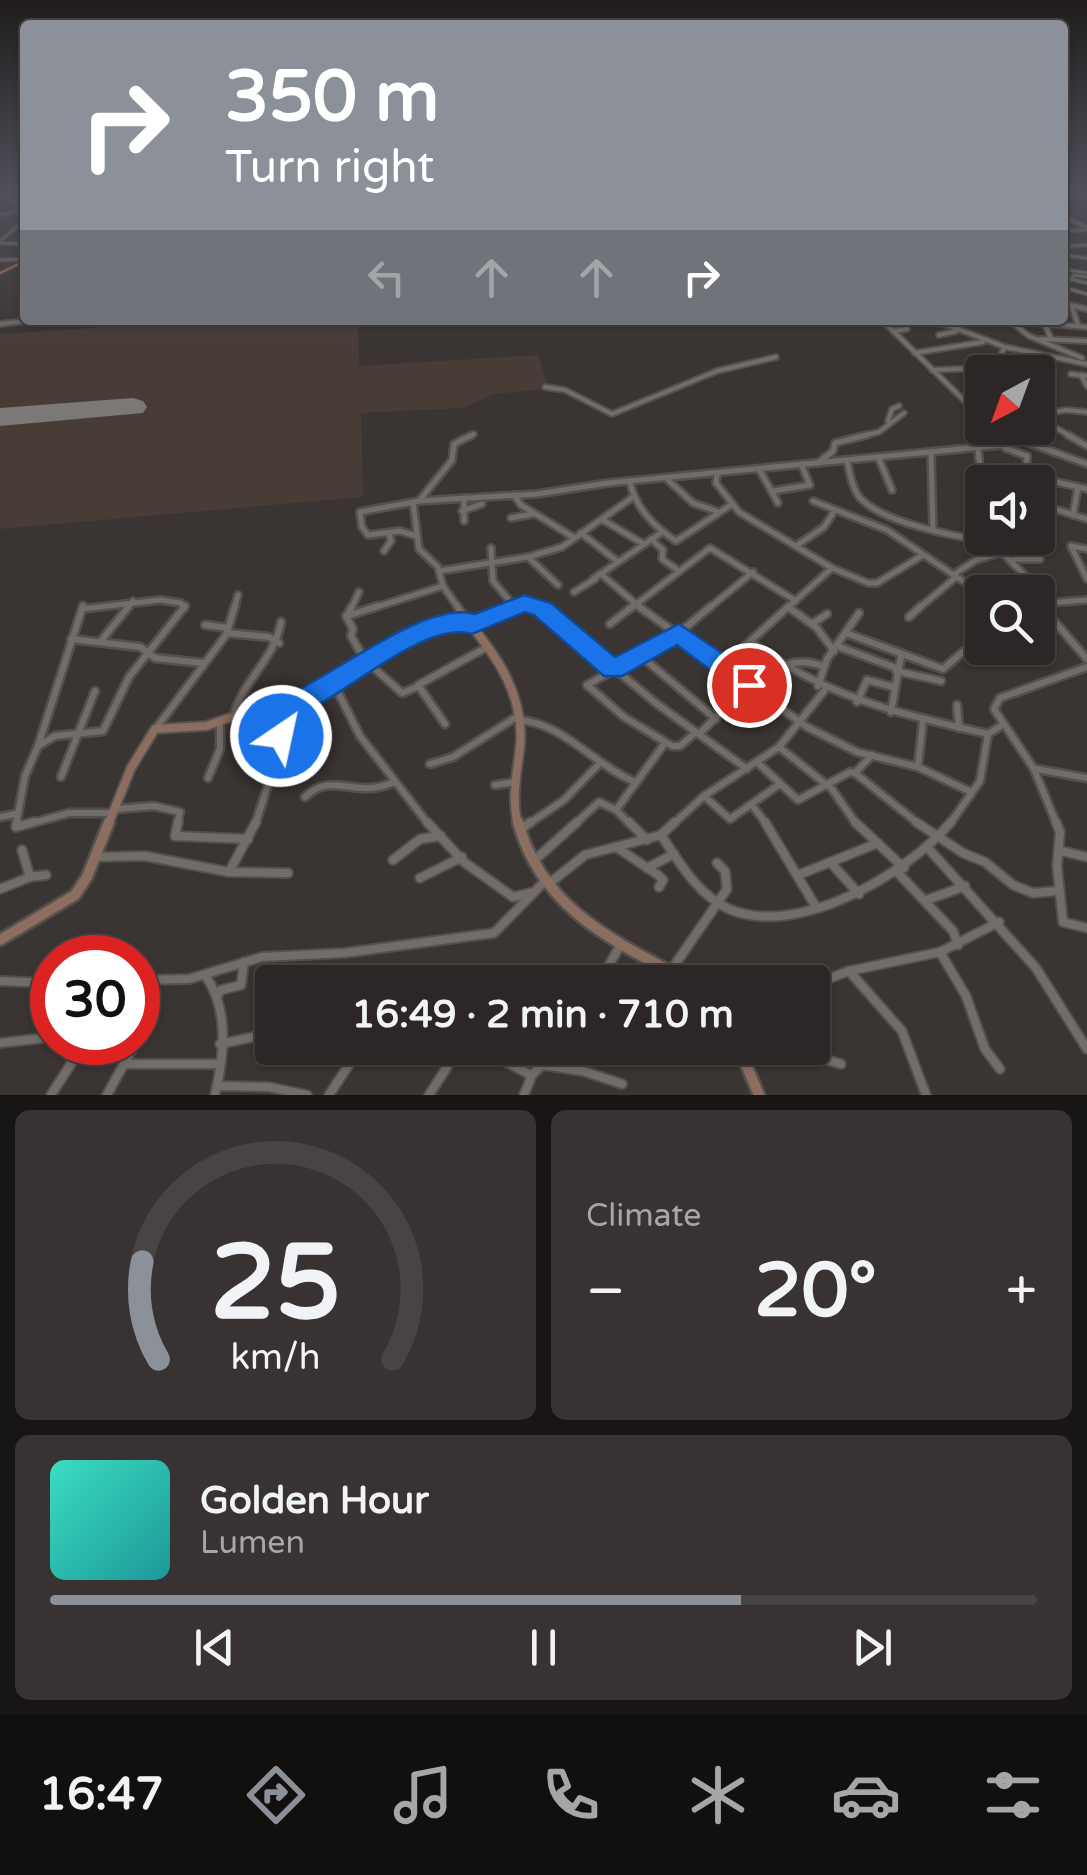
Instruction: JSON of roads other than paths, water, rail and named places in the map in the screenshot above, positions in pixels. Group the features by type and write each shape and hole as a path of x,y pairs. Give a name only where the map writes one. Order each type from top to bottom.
{"street":[{"path":"12,259 20,249"},
{"path":"0,260 20,259"},
{"path":"1068,304 1087,308"},
{"path":"1071,305 1078,325"},
{"path":"1068,324 1087,327"},
{"path":"887,325 965,402"},
{"path":"946,325 1037,355"},
{"path":"1016,325 1055,349 1086,356"},
{"path":"1045,325 1051,339"},
{"path":"892,331 907,330"},
{"path":"939,335 959,330"},
{"path":"1037,340 1087,341"},
{"path":"914,352 986,341"},
{"path":"932,370 1008,368 1001,354 1005,347"},
{"path":"1043,355 1055,349"},
{"path":"1055,356 1086,356"},
{"path":"545,387 572,390 604,414 612,414 717,372 776,357"},
{"path":"1071,374 1084,376 1087,386"},
{"path":"888,420 892,409 898,406"},
{"path":"1055,412 1087,412"},
{"path":"818,464 833,451 835,442 874,434 888,420 904,413"},
{"path":"1055,426 1087,446"},
{"path":"474,434 454,444 452,460 416,502 419,549 438,571 442,586 464,621 488,646 511,683 519,718 515,812 536,860 588,925 658,965"},
{"path":"416,536 400,531 364,533 360,512 416,502 1006,445"},
{"path":"1037,445 1087,464"},
{"path":"1000,446 1028,456 1026,476 1087,489"},
{"path":"978,448 980,465"},
{"path":"931,452 933,529"},
{"path":"879,458 892,490"},
{"path":"847,462 860,498 933,529 965,535"},
{"path":"773,490 810,485 801,464"},
{"path":"759,470 778,503"},
{"path":"717,474 716,483 731,505 832,568 874,584 924,555"},
{"path":"668,480 693,503 716,512"},
{"path":"630,481 628,489 633,497 662,532 680,540 731,505"},
{"path":"1073,515 1078,487"},
{"path":"514,495 521,505 573,537"},
{"path":"438,571 562,548 633,497"},
{"path":"464,498 464,521"},
{"path":"814,501 887,530 965,584"},
{"path":"462,511 482,504"},
{"path":"1055,509 1087,519"},
{"path":"796,546 824,527 836,510"},
{"path":"511,518 541,516"},
{"path":"602,520 642,543"},
{"path":"574,592 662,532"},
{"path":"384,550 391,541 389,533"},
{"path":"581,533 618,561"},
{"path":"650,539 663,550 662,559 679,571"},
{"path":"534,546 540,554"},
{"path":"1087,549 1071,546 1074,562 1087,578"},
{"path":"491,548 493,581 514,606"},
{"path":"610,624 710,548 796,600"},
{"path":"908,617 976,560 992,555"},
{"path":"1006,555 1027,575"},
{"path":"528,557 558,585"},
{"path":"1012,560 1040,559"},
{"path":"723,666 832,568"},
{"path":"752,572 679,633 587,686 624,717 677,748 716,718 730,700 795,658 823,666"},
{"path":"602,576 751,687 830,739 918,767 971,792"},
{"path":"346,616 442,586"},
{"path":"346,616 359,592"},
{"path":"0,939 75,895 95,857 130,768 227,631 238,595"},
{"path":"37,746 54,736 103,731 120,692 186,607 181,603 160,600 86,604 55,687 51,714 37,746 16,814 16,827 68,814 154,806 183,814 175,836 248,839"},
{"path":"1055,602 1087,600"},
{"path":"101,640 133,602"},
{"path":"155,729 220,723 252,710 284,710 398,643 514,606 536,606 613,670 747,769"},
{"path":"788,606 835,648 896,670 941,680"},
{"path":"812,624 827,614"},
{"path":"824,691 816,681 846,633 844,629 859,614"},
{"path":"346,616 351,636 365,660 402,693 488,646"},
{"path":"233,717 239,697 279,643 281,622"},
{"path":"1055,622 1087,659"},
{"path":"204,625 268,637 279,643"},
{"path":"846,633 943,669 965,651"},
{"path":"71,640 101,640 140,647 154,658 204,663"},
{"path":"751,642 781,666 824,691 857,703 988,734 1002,726"},
{"path":"640,656 716,718"},
{"path":"890,713 901,656"},
{"path":"1087,667 1000,698 994,709 1034,769 1060,832 1058,891 1063,922 1087,928"},
{"path":"857,703 867,680 893,686"},
{"path":"334,682 338,700 394,782 441,836 486,882 504,893 520,897 535,892"},
{"path":"418,686 446,724"},
{"path":"61,776 95,691"},
{"path":"160,981 205,975 262,956 344,953 460,939 504,928 535,892 585,855 660,835 704,796 779,747 824,691"},
{"path":"956,706 960,728"},
{"path":"230,872 248,839 273,770 284,710"},
{"path":"430,764 453,757 519,718 546,726 598,764 635,782"},
{"path":"918,767 923,720"},
{"path":"208,778 220,749 220,723"},
{"path":"660,835 688,875 719,904 763,915 816,907 859,894 901,870 939,837 977,786 988,734"},
{"path":"616,810 665,743"},
{"path":"779,747 842,800 850,817 927,900 952,931 958,945"},
{"path":"757,762 798,800 855,773 872,755"},
{"path":"521,828 564,800 598,764"},
{"path":"1034,769 1087,778"},
{"path":"855,773 896,810 985,862 1022,890 1058,891"},
{"path":"305,796 322,784 333,782 370,791 394,782"},
{"path":"495,785 516,782"},
{"path":"704,796 730,819 780,784"},
{"path":"536,860 599,802 616,810 648,840"},
{"path":"752,805 776,836 816,907"},
{"path":"0,817 16,814"},
{"path":"393,860 420,839 441,836"},
{"path":"798,875 878,843"},
{"path":"616,847 627,859 662,878 659,888"},
{"path":"928,848 999,922 1058,996 1087,1048"},
{"path":"22,850 30,877"},
{"path":"1060,850 1087,857"},
{"path":"647,868 674,854"},
{"path":"95,857 145,856 230,872 288,874"},
{"path":"420,878 462,857"},
{"path":"674,965 719,904 729,883 717,863"},
{"path":"830,863 859,894"},
{"path":"0,889 30,877 46,876"},
{"path":"927,900 965,886"},
{"path":"830,978 940,952 999,922"},
{"path":"609,965 620,946"},
{"path":"940,952 966,996 984,1049 1000,1069"},
{"path":"217,996 222,990 241,985 244,962"},
{"path":"848,971 864,992 891,1015 916,1062 925,1093"},
{"path":"205,975 214,984 217,996 220,1044 216,1090 306,1095"},
{"path":"0,981 30,982"},
{"path":"220,1044 255,1036"},
{"path":"0,1043 30,1040"},
{"path":"830,1061 842,1064"},
{"path":"160,1064 219,1064"},
{"path":"51,1095 67,1065"},
{"path":"112,1094 124,1065"},
{"path":"329,1095 349,1065"},
{"path":"512,1065 532,1075"},
{"path":"524,1095 532,1075 542,1065 582,1071 622,1084"},
{"path":"746,1065 759,1095"},
{"path":"430,1095 447,1066"}],"waterway":[{"path":"0,273 20,263"}]}
